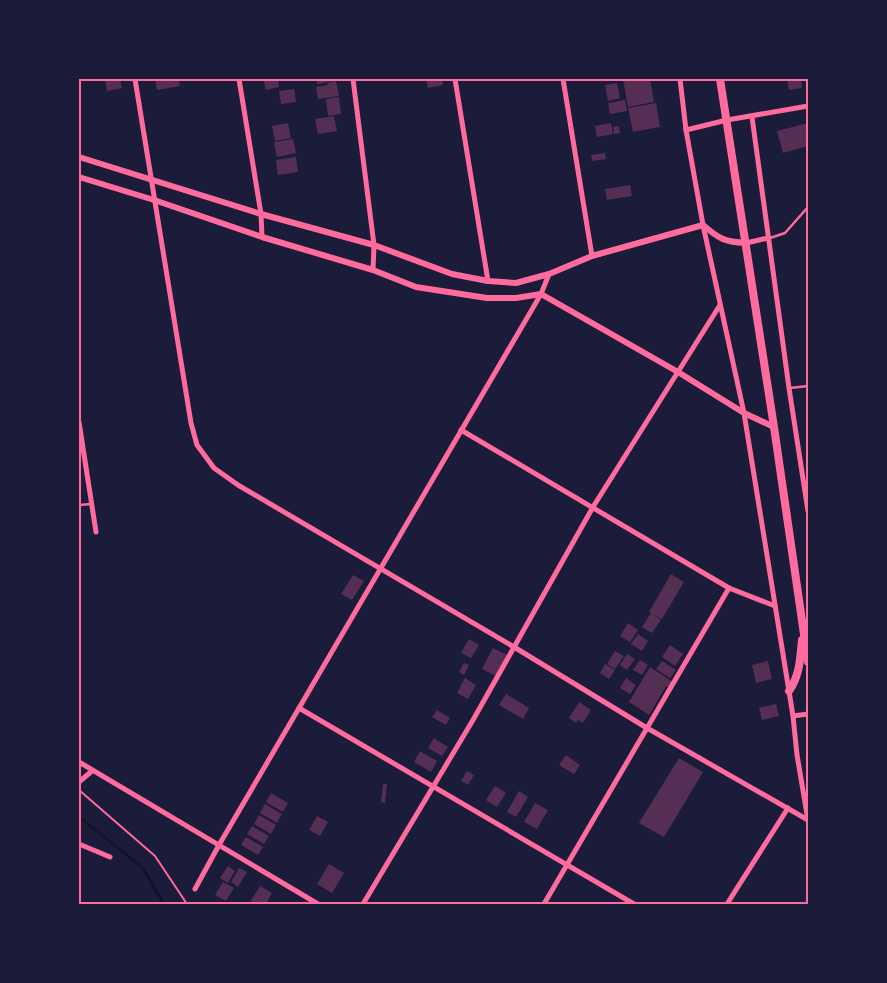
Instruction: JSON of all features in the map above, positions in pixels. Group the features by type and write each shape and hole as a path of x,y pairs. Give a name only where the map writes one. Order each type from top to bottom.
{"highway":[{"path":"720,79 808,662"},
{"path":"789,691 796,680 800,667 802,626"}],"street":[{"path":"135,79 191,423 196,445 214,468 238,485 648,728 808,820"},
{"path":"239,79 261,214 262,237"},
{"path":"352,79 374,245 373,270"},
{"path":"455,79 488,281"},
{"path":"563,79 592,256"},
{"path":"680,79 686,130 703,225 744,413 808,820"},
{"path":"686,130 727,120 808,106"},
{"path":"752,116 789,388 808,511"},
{"path":"79,157 261,214 374,245 452,274 488,281 516,283 548,274 592,256 703,225"},
{"path":"79,177 154,200 262,237 373,270 416,287 487,298 516,298 541,294 678,372 744,413 774,427"},
{"path":"703,225 721,240 729,242 746,243 768,238"},
{"path":"195,889 541,294 548,274"},
{"path":"364,904 593,508 720,305"},
{"path":"79,422 96,532"},
{"path":"461,430 729,588 775,606"},
{"path":"544,904 729,588"},
{"path":"299,708 634,904"},
{"path":"793,716 808,714"},
{"path":"79,762 318,904"},
{"path":"79,782 92,771"},
{"path":"727,904 788,808"},
{"path":"79,844 110,857"}],"lane":[{"path":"768,238 786,232 808,206"},
{"path":"789,388 808,386"},
{"path":"79,505 91,504"}],"path":[{"path":"79,790 155,856 187,904"}],"building":[{"path":"105,79 120,79 122,88 107,91"},
{"path":"155,79 178,79 180,86 157,90"},
{"path":"263,79 278,79 279,87 266,90"},
{"path":"317,79 338,79 338,80 317,84"},
{"path":"426,79 442,79 443,85 428,88"},
{"path":"623,79 650,79 654,102 628,107"},
{"path":"787,79 801,79 802,88 789,90"},
{"path":"336,81 339,96 318,99 316,87 328,85 327,83"},
{"path":"617,83 620,98 608,101 605,85"},
{"path":"294,89 296,102 281,104 279,91"},
{"path":"339,97 341,114 328,116 326,99"},
{"path":"625,100 627,111 610,114 608,103"},
{"path":"656,103 660,127 633,132 628,108"},
{"path":"334,116 337,131 318,134 315,119"},
{"path":"288,123 291,138 275,141 272,126"},
{"path":"611,123 613,134 597,137 595,126"},
{"path":"808,123 808,146 783,153 777,131"},
{"path":"619,126 620,133 614,134 613,127"},
{"path":"293,139 296,153 277,157 274,142"},
{"path":"605,153 606,159 592,161 591,155"},
{"path":"296,157 298,172 278,175 276,160"},
{"path":"630,185 632,196 607,200 605,189"},
{"path":"671,574 684,582 662,619 654,615 661,620 652,633 642,627"},
{"path":"353,575 364,581 352,600 341,594"},
{"path":"628,623 638,630 630,642 620,636"},
{"path":"638,634 648,641 642,651 631,644"},
{"path":"469,639 479,645 471,658 461,653"},
{"path":"670,645 683,654 675,666 662,657"},
{"path":"493,648 507,655 496,676 482,669"},
{"path":"615,651 624,656 615,669 607,664"},
{"path":"627,654 635,659 627,670 620,665"},
{"path":"640,660 648,665 642,675 633,670"},
{"path":"662,661 676,670 670,678 656,669"},
{"path":"768,661 772,679 756,683 752,665"},
{"path":"464,663 469,665 464,675 459,672"},
{"path":"605,664 615,670 609,679 600,673"},
{"path":"650,667 673,682 669,688 666,686 649,715 629,702"},
{"path":"465,678 476,685 468,699 457,693"},
{"path":"626,678 636,685 630,694 620,688"},
{"path":"506,694 529,708 523,719 499,705"},
{"path":"579,702 591,710 583,723 578,720 576,723 569,718"},
{"path":"776,704 779,716 762,720 759,708"},
{"path":"437,710 450,718 446,725 432,717"},
{"path":"434,738 448,747 442,756 428,748"},
{"path":"420,751 437,761 431,772 414,762"},
{"path":"566,755 580,765 574,774 559,765"},
{"path":"679,758 703,772 664,837 639,823"},
{"path":"467,771 474,775 468,785 461,781"},
{"path":"383,784 387,784 385,803 381,802"},
{"path":"495,786 506,793 497,807 486,800"},
{"path":"519,791 528,797 516,817 507,812"},
{"path":"271,793 288,803 283,812 266,802"},
{"path":"535,803 548,810 537,829 524,822"},
{"path":"265,804 282,814 277,823 260,813"},
{"path":"259,815 276,825 271,834 254,824"},
{"path":"317,816 328,822 320,836 309,830"},
{"path":"252,826 269,836 264,844 247,834"},
{"path":"246,837 263,847 258,855 241,845"},
{"path":"329,864 344,873 332,893 317,884"},
{"path":"228,866 235,871 228,883 220,878"},
{"path":"239,868 247,872 238,887 231,882"},
{"path":"223,882 234,888 226,901 215,895"},
{"path":"260,886 272,893 266,904 254,904 250,902"}],"waterway":[{"path":"79,817 142,867 164,904"}]}
